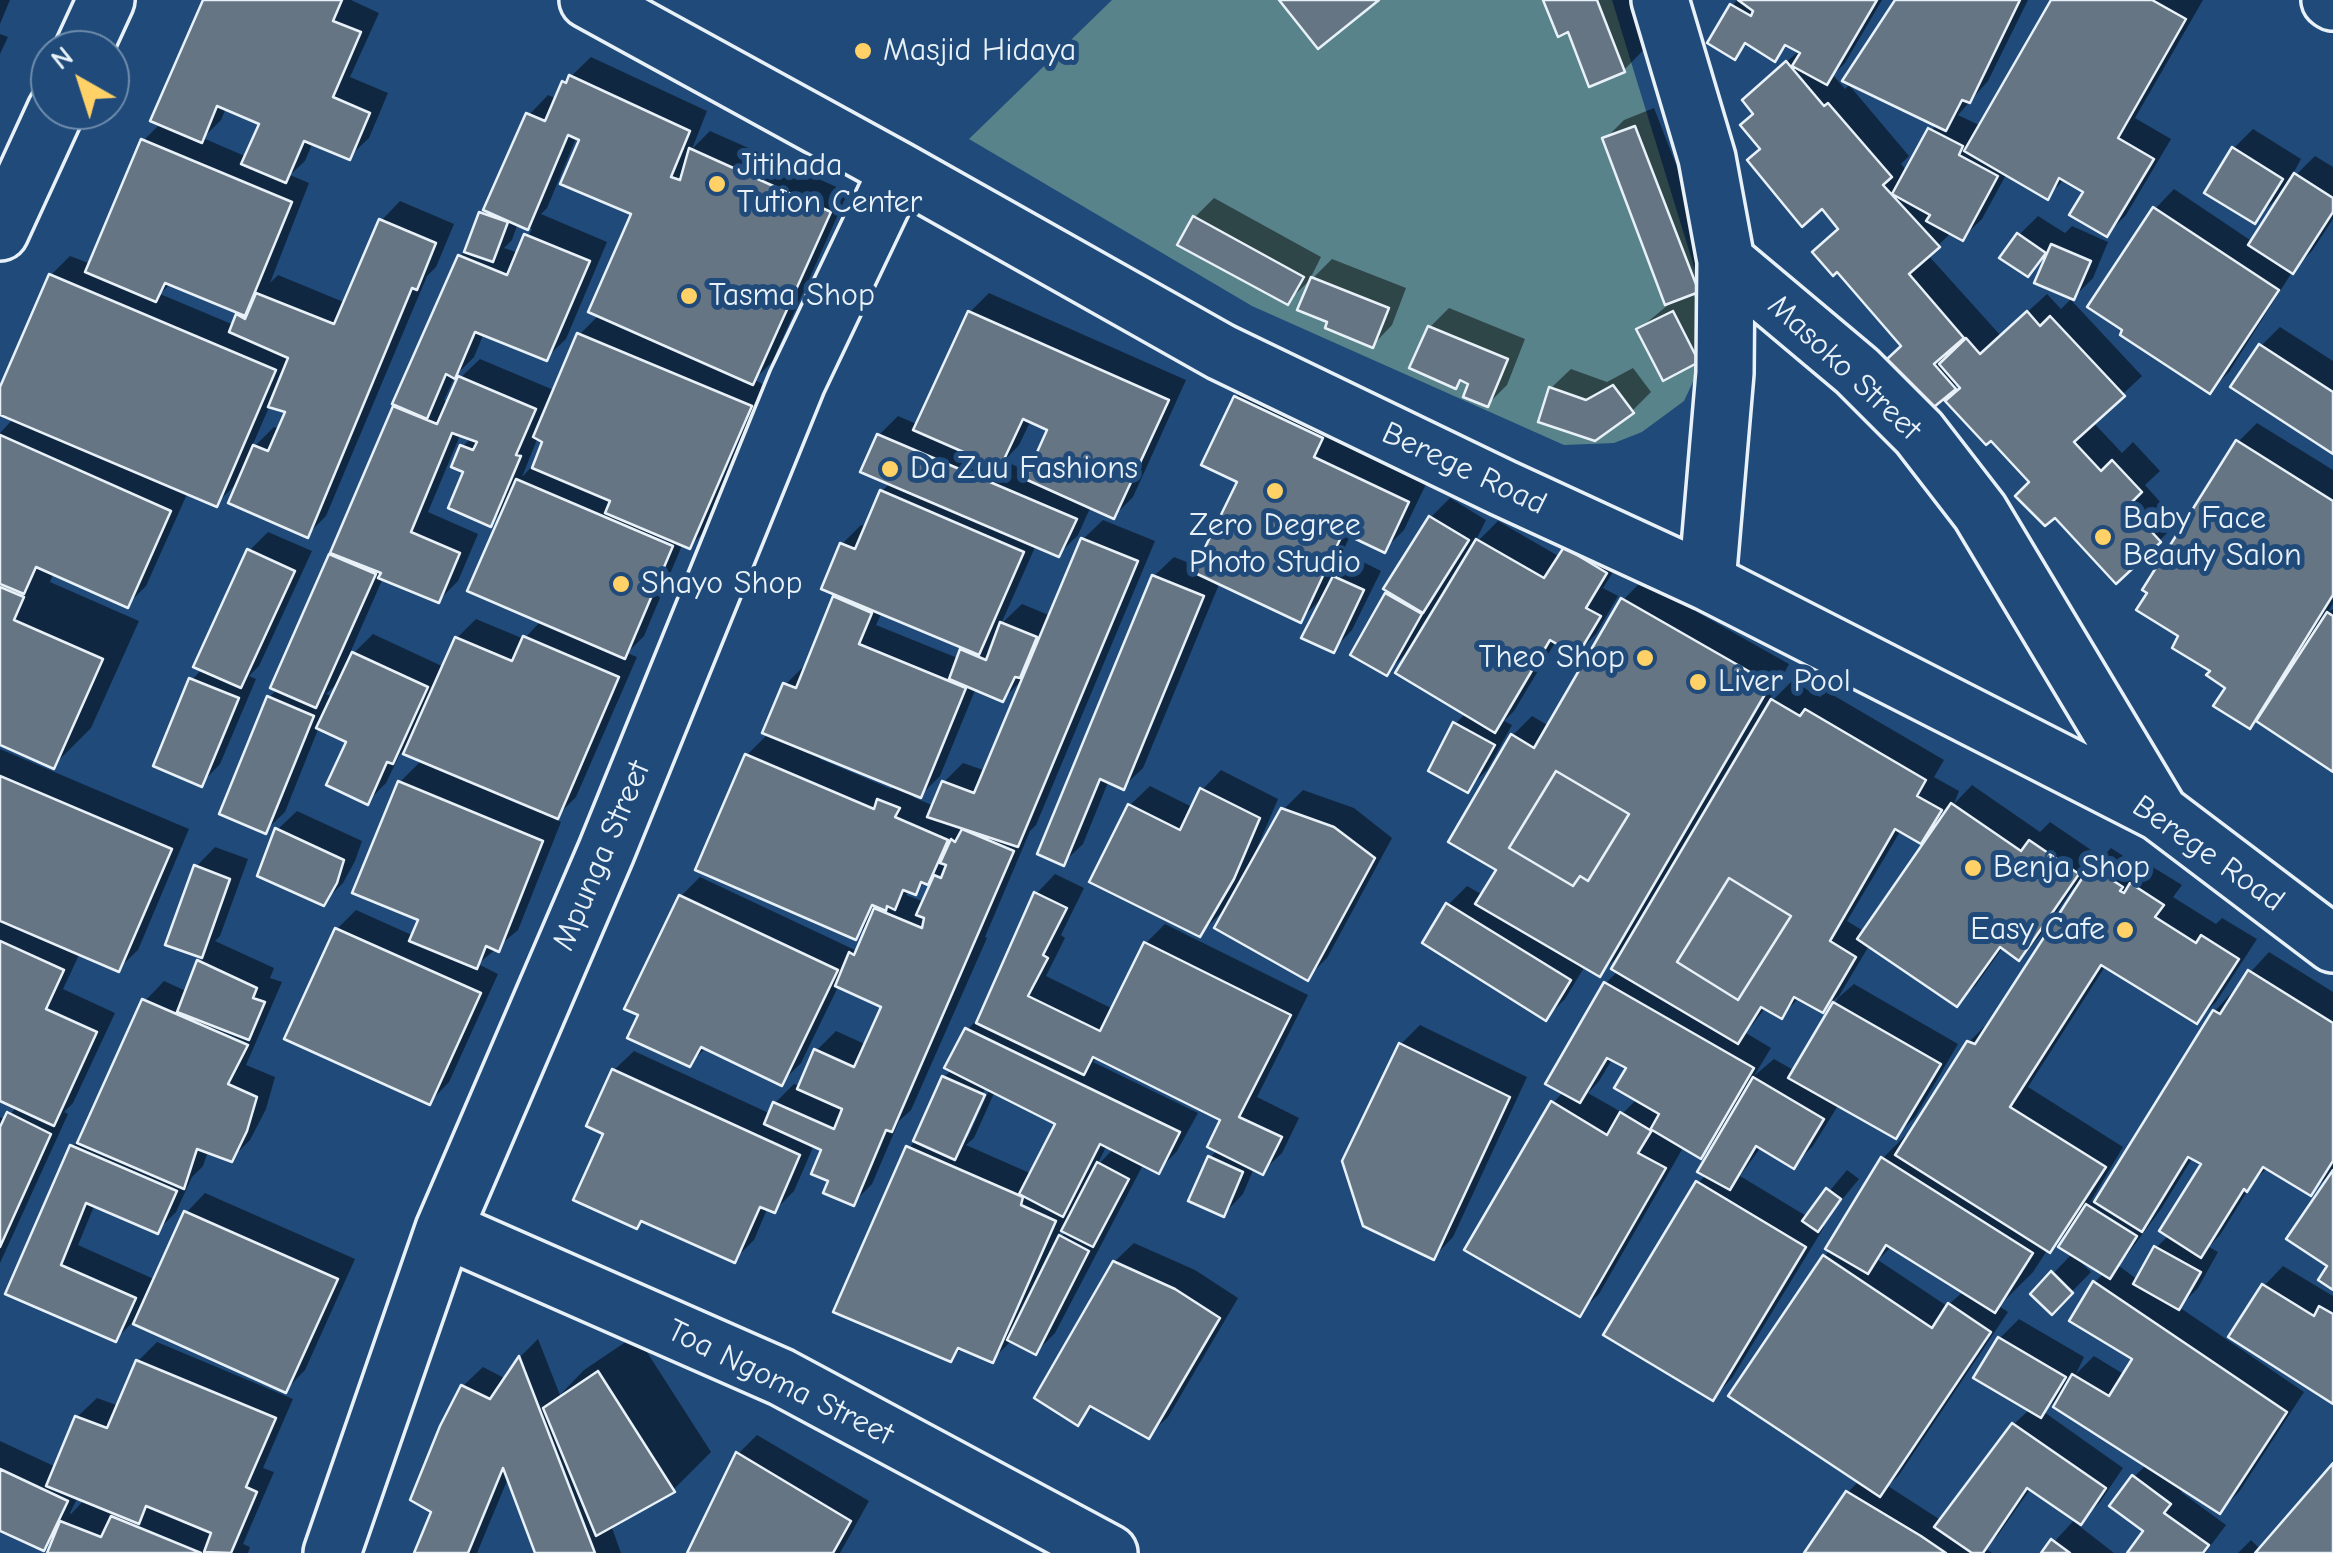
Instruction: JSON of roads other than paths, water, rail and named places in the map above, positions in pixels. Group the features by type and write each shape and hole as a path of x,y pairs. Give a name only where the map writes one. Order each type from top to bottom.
{"street":[{"path":"93,30 106,0"},
{"name":"Berege Road","path":"588,0 1221,352 1707,582 2160,812 2333,944"},
{"path":"1660,0 1707,158 1726,262 1725,373 1707,582"},
{"path":"0,232 47,130"},
{"name":"Mpunga Street","path":"332,1553 444,1229 514,1058 606,852 797,382 898,170"},
{"name":"Masoko Street","path":"1726,262 1857,371 1919,432 1980,512 2160,812"},
{"name":"Toa Ngoma Street","path":"444,1229 781,1376 1109,1553"}],"place":[{"name":"Masjid Hidaya","path":"863,51"},
{"name":"Jitihada Tution Center","path":"717,184"},
{"name":"Tasma Shop","path":"689,296"},
{"name":"Da Zuu Fashions","path":"890,469"},
{"name":"Zero Degree Photo Studio","path":"1275,491"},
{"name":"Baby Face Beauty Salon","path":"2103,537"},
{"name":"Shayo Shop","path":"621,584"},
{"name":"Theo Shop","path":"1645,658"},
{"name":"Liver Pool","path":"1698,682"},
{"name":"Benja Shop","path":"1973,868"},
{"name":"Easy Cafe","path":"2125,930"}]}
